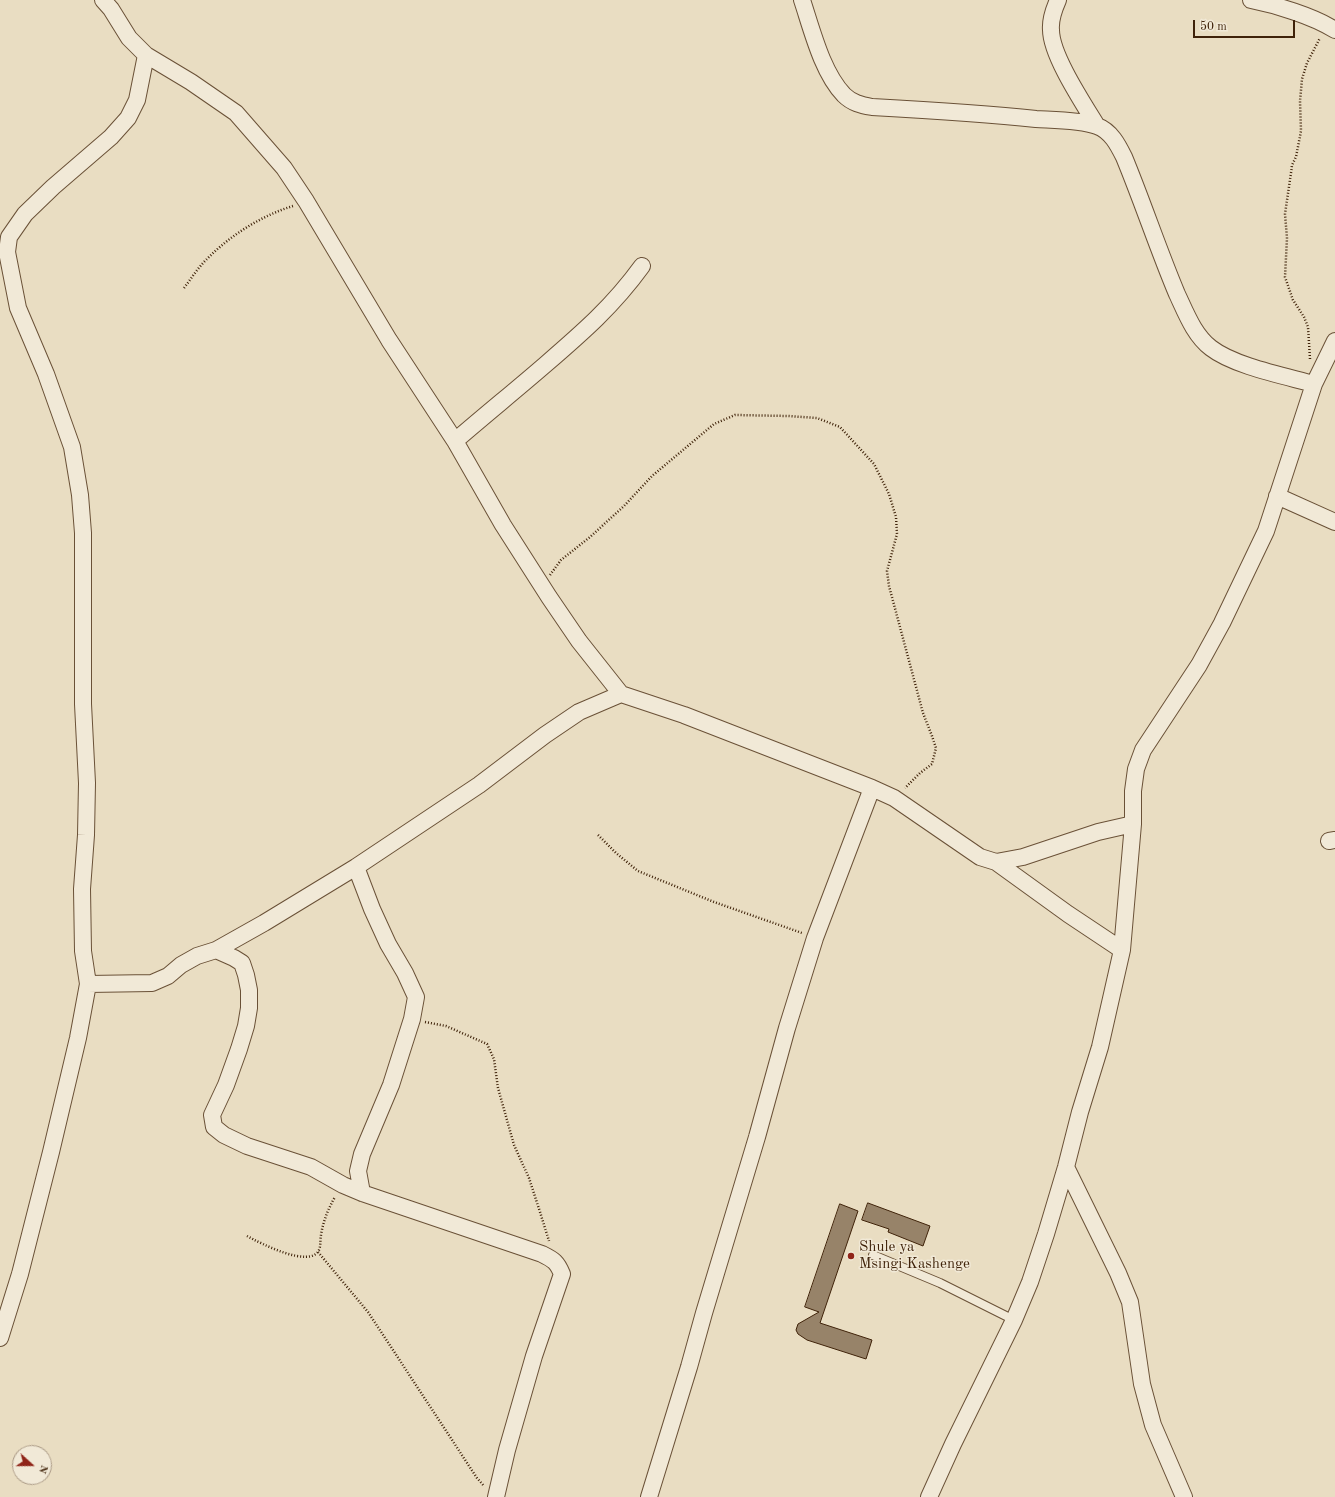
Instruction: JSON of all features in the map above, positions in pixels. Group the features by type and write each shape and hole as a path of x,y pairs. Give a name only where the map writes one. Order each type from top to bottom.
{"street":[{"path":"103,0 111,9 129,38 146,55 191,82 236,113 284,168 306,201 389,340 455,441 503,525 542,586 579,641 621,694 684,715 872,788 894,798 980,857 996,862 1068,914 1122,950"},
{"path":"802,0 823,61 835,84 844,96 856,103 872,107 981,113 1077,122 1097,126 1108,133 1124,157 1169,276 1188,319 1200,336 1210,347 1221,355 1268,371 1316,379"},
{"path":"1058,0 1053,10 1050,29 1053,47 1097,126"},
{"path":"1251,0 1268,4 1331,27"},
{"path":"0,1338 20,1274 51,1152 78,1038 88,984 83,951 82,889 86,835 87,783 83,704 83,533 80,495 72,447 46,374 18,308 7,252 9,237 25,214 53,187 111,137 128,118 137,100 146,55"},
{"path":"455,441 580,336 628,286 642,266"},
{"path":"929,1497 953,1444 1014,1320 1030,1282 1066,1167 1080,1112 1100,1047 1122,950 1133,824 1133,791 1136,769 1143,750 1199,665 1222,623 1266,531 1316,379 1335,341"},
{"path":"1277,496 1335,522"},
{"path":"88,984 134,985 152,983 168,976 181,965 197,956 216,950 264,923 356,867 480,785 545,735 579,712 621,694"},
{"path":"649,1497 685,1381 757,1137 787,1028 815,938 872,788"},
{"path":"996,862 1030,854 1098,832 1133,824"},
{"path":"356,867 372,909 388,944 405,973 416,997 412,1019 391,1085 362,1154 358,1171 362,1193"},
{"path":"216,950 242,963 246,975 249,1008 246,1026 239,1049 226,1085 212,1115 214,1126 224,1135 247,1146 311,1167 343,1185 362,1193 552,1259 558,1264 562,1274 534,1356 507,1450 491,1492"},
{"path":"1066,1167 1115,1267 1130,1302 1142,1384 1153,1425 1184,1497"}],"lane":[{"path":"873,1255 940,1283 1014,1320"}],"path":[{"path":"1316,379 1310,358 1308,327 1304,316 1293,300 1285,277 1287,238 1285,214 1292,165 1296,157 1301,131 1300,101 1302,79 1307,63 1331,27"},
{"path":"184,288 204,262 228,241 260,219 306,201"},
{"path":"542,586 561,560 596,532 652,476 714,424 735,415 817,418 840,427 874,464 889,494 896,517 897,534 887,571 889,586 923,714 936,748 932,764 920,773 894,798"},
{"path":"598,835 616,854 638,871 728,908 815,938"},
{"path":"412,1019 446,1026 487,1044 494,1059 498,1088 514,1146 528,1178 540,1212 552,1259"},
{"path":"247,1236 295,1256 308,1258 314,1256 318,1252 329,1207 343,1185"},
{"path":"318,1252 368,1312 477,1478 491,1492"}],"building":[{"path":"868,1203 930,1226 923,1246 888,1232 889,1229 862,1220"},
{"path":"840,1204 858,1211 820,1323 872,1340 866,1359 807,1340 798,1334 796,1330 798,1324 819,1312 805,1307"}],"place":[{"name":"Shule ya Msingi Kashenge","path":"851,1256"}]}
